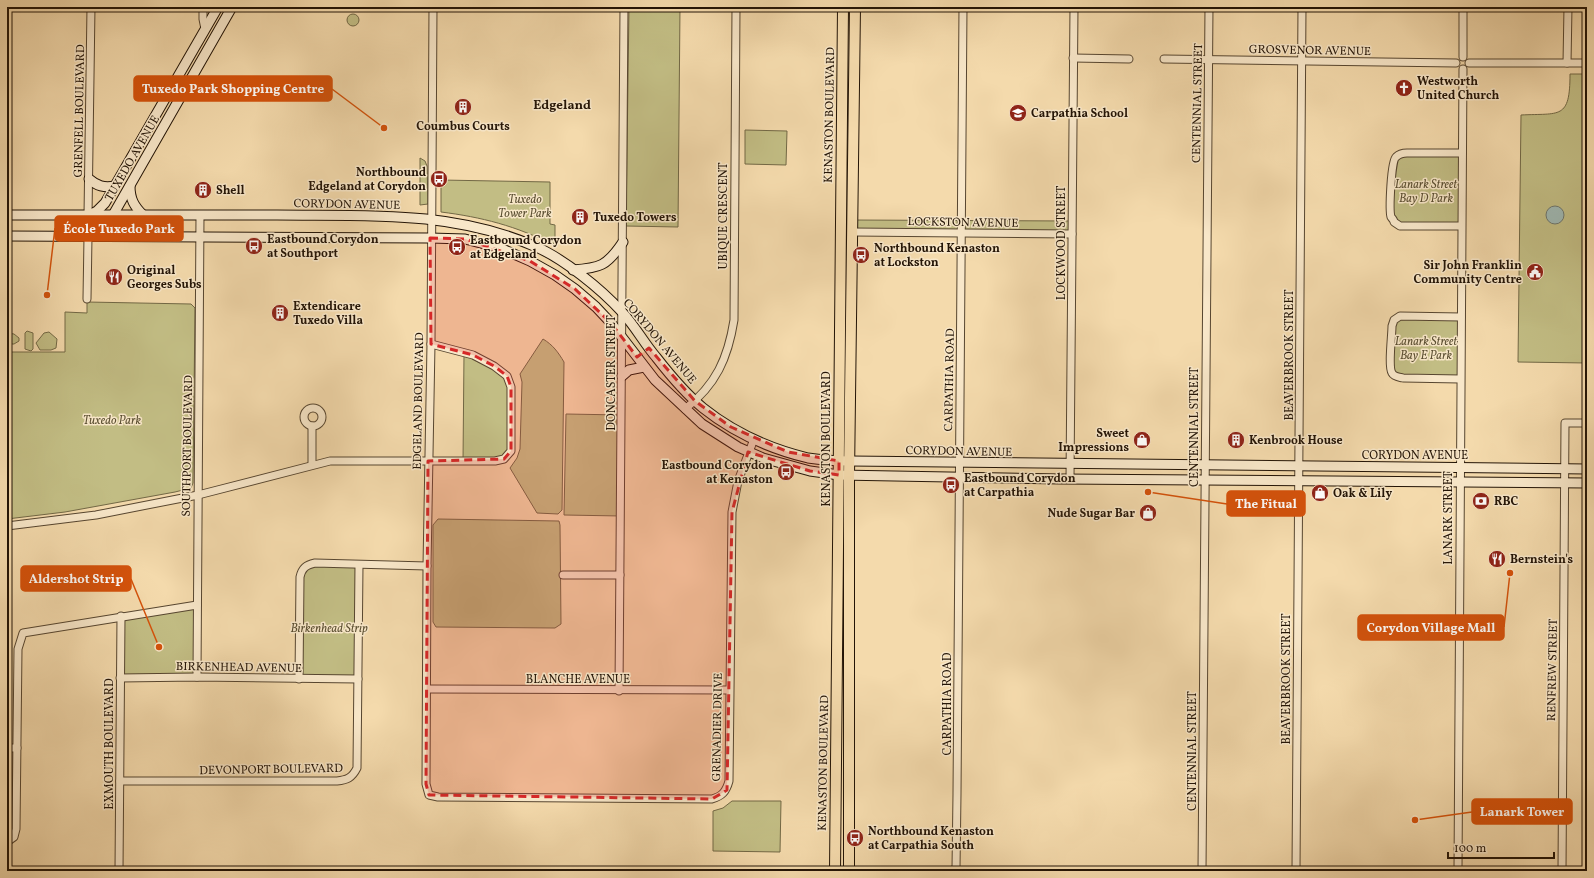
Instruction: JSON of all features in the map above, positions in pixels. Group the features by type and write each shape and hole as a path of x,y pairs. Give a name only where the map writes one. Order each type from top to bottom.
{"main road":[{"name":"TUXEDO AVENUE","path":"88,215 97,211 106,203 218,7"},
{"name":"TUXEDO AVENUE","path":"45,236 56,230 80,230 97,227 113,215 232,7"},
{"name":"KENASTON BOULEVARD","path":"843,7 844,475 850,871"},
{"name":"KENASTON BOULEVARD","path":"844,461 853,232 855,7"},
{"path":"89,178 94,184 99,186 115,186"},
{"path":"130,186 134,207 143,215"},
{"name":"CORYDON AVENUE","path":"7,215 400,216 468,224 503,233 536,247 562,261 604,295 622,312 672,377 704,408 731,427 754,439 809,458 844,461 959,463 1587,469"},
{"path":"7,236 430,238 465,239 500,248 530,261 576,289 611,323 644,367 685,409 702,424 748,452 810,471 844,475 1070,479 1587,483"},
{"path":"573,270 596,267 604,264 614,256 622,242"},
{"path":"594,306 604,295"},
{"path":"637,357 649,348"},
{"path":"622,376 629,370 644,367"},
{"name":"KENASTON BOULEVARD","path":"835,871 844,475"}],"street":[{"name":"GRENFELL BOULEVARD","path":"88,215 91,7"},
{"path":"203,7 205,29"},
{"name":"EDGELAND BOULEVARD","path":"429,795 426,784 427,566 431,344 430,219 433,7"},
{"name":"DONCASTER STREET","path":"619,690 624,7"},
{"name":"UBIQUE CRESCENT","path":"685,409 702,395 716,375 726,356 734,320 736,7"},
{"name":"CARPATHIA ROAD","path":"951,871 956,868 963,7"},
{"name":"LOCKWOOD STREET","path":"1070,479 1074,7"},
{"name":"CENTENNIAL STREET","path":"1202,871 1209,7"},
{"name":"BEAVERBROOK STREET","path":"1296,871 1302,7"},
{"path":"1463,7 1463,57"},
{"path":"1567,63 1568,7"},
{"path":"1463,57 1459,58 1456,63 1459,68 1466,68 1469,63"},
{"path":"1463,57 1466,58 1469,63"},
{"path":"1073,58 1129,59"},
{"name":"GROSVENOR AVENUE","path":"1164,59 1456,63"},
{"path":"1469,63 1587,63"},
{"name":"LANARK STREET","path":"1458,871 1463,69"},
{"path":"1461,226 1400,226 1394,222 1391,212 1392,162 1396,157 1401,154 1408,153 1462,153"},
{"name":"SOUTHPORT BOULEVARD","path":"197,677 200,215"},
{"name":"LOCKSTON AVENUE","path":"853,232 1072,234"},
{"path":"88,237 88,299"},
{"path":"1460,379 1403,378 1392,373 1390,366 1392,326 1394,320 1400,316 1461,317"},
{"path":"7,526 96,515 198,495 330,460 428,462 494,461 504,459 511,451 511,387 507,376 494,366 473,355 431,344"},
{"name":"RENFREW STREET","path":"1562,871 1565,423 1587,423"},
{"path":"312,426 312,464"},
{"name":"GRENADIER DRIVE","path":"429,795 438,797 712,799 719,797 727,790 729,781 732,512 735,492 748,452 754,439"},
{"path":"299,679 300,577 302,570 307,565 315,563 427,566"},
{"name":"DEVONPORT BOULEVARD","path":"120,781 337,781 348,780 354,775 357,768 359,565"},
{"path":"563,575 620,575"},
{"path":"7,842 14,837 16,829 18,649 23,633 121,616 197,605"},
{"name":"EXMOUTH BOULEVARD","path":"119,871 121,616"},
{"name":"BIRKENHEAD AVENUE","path":"120,678 197,677 358,679"},
{"name":"BLANCHE AVENUE","path":"427,689 729,690"},
{"path":"7,748 17,748"},
{"path":"850,871 864,871"}],"highlighted area":[{"path":"430,238 465,239 530,261 575,289 611,323 637,357 649,348 695,401 731,427 788,452 839,461 839,475 810,471 748,452 732,512 727,790 712,799 429,795 426,784 428,461 504,459 511,451 511,387 507,376 494,366 473,355 431,344"}],"green space":[{"path":"629,7 680,7 678,227 626,226"},
{"path":"355,14 358,15 358,25 351,26 348,25 347,18 348,15"},
{"path":"1570,74 1587,74 1587,363 1518,362 1521,115 1554,113 1565,107 1568,100"},
{"path":"745,130 787,131 786,165 745,164"},
{"name":"Lanark Street Bay D Park","path":"1462,153 1461,226 1400,226 1391,212 1395,157"},
{"path":"420,158 425,161 427,166 428,204 420,205"},
{"name":"Tuxedo Tower Park","path":"441,180 550,182 550,224 555,225 555,240 553,245 539,238 498,223 441,212"},
{"path":"853,220 1072,221 1072,234 853,232"},
{"name":"Tuxedo Park","path":"87,302 191,304 195,308 193,483 191,488 175,492 65,512 7,519 7,352 65,352 65,312 87,313"},
{"name":"Lanark Street Bay E Park","path":"1461,317 1460,379 1396,376 1390,366 1394,320"},
{"path":"27,331 33,333 33,349 31,351 25,349 25,333"},
{"path":"49,332 57,339 56,348 51,350 40,350 36,343 44,333"},
{"path":"7,333 14,334 19,338 19,341 14,344 7,344"},
{"path":"543,339 555,349 564,362 562,510 558,514 537,513 510,468 517,458 520,449 522,382 520,374"},
{"path":"464,353 494,366 511,387 511,451 504,459 463,461"},
{"path":"566,414 622,415 621,516 564,515"},
{"path":"438,519 559,521 561,624 555,628 436,627 433,622 433,525"},
{"name":"Birkenhead Strip","path":"307,565 359,565 358,679 299,679 300,577"},
{"path":"197,605 197,677 120,678 121,616"},
{"path":"732,801 781,801 780,852 713,851 713,811 723,808"}],"water":[{"path":"1555,206 1561,209 1564,215 1561,221 1555,224 1549,221 1546,215 1549,209"}],"place":[{"name":"Westworth United Church","path":"1404,88"},
{"name":"Coumbus Courts","path":"463,107"},
{"name":"Carpathia School","path":"1018,113"},
{"name":"Tuxedo Park Shopping Centre","path":"384,128"},
{"name":"Northbound Edgeland at Corydon","path":"439,179"},
{"name":"Shell","path":"203,190"},
{"name":"Tuxedo Towers","path":"580,217"},
{"name":"Eastbound Corydon at Southport","path":"254,246"},
{"name":"Eastbound Corydon at Edgeland","path":"457,247"},
{"name":"Northbound Kenaston at Lockston","path":"861,255"},
{"name":"Sir John Franklin Community Centre","path":"1535,272"},
{"name":"Original Georges Subs","path":"114,277"},
{"name":"École Tuxedo Park","path":"47,295"},
{"name":"Extendicare Tuxedo Villa","path":"280,313"},
{"name":"Sweet Impressions","path":"1142,440"},
{"name":"Kenbrook House","path":"1236,440"},
{"name":"Eastbound Corydon at Kenaston","path":"786,472"},
{"name":"Eastbound Corydon at Carpathia","path":"951,485"},
{"name":"The Fitual","path":"1148,492"},
{"name":"Oak & Lily","path":"1320,493"},
{"name":"RBC","path":"1481,501"},
{"name":"Nude Sugar Bar","path":"1148,513"},
{"name":"Bernstein's","path":"1497,559"},
{"name":"Corydon Village Mall","path":"1510,573"},
{"name":"Aldershot Strip","path":"159,647"},
{"name":"Lanark Tower","path":"1415,820"},
{"name":"Northbound Kenaston at Carpathia South","path":"855,838"}],"district":[{"name":"Edgeland","path":"562,104"}]}
